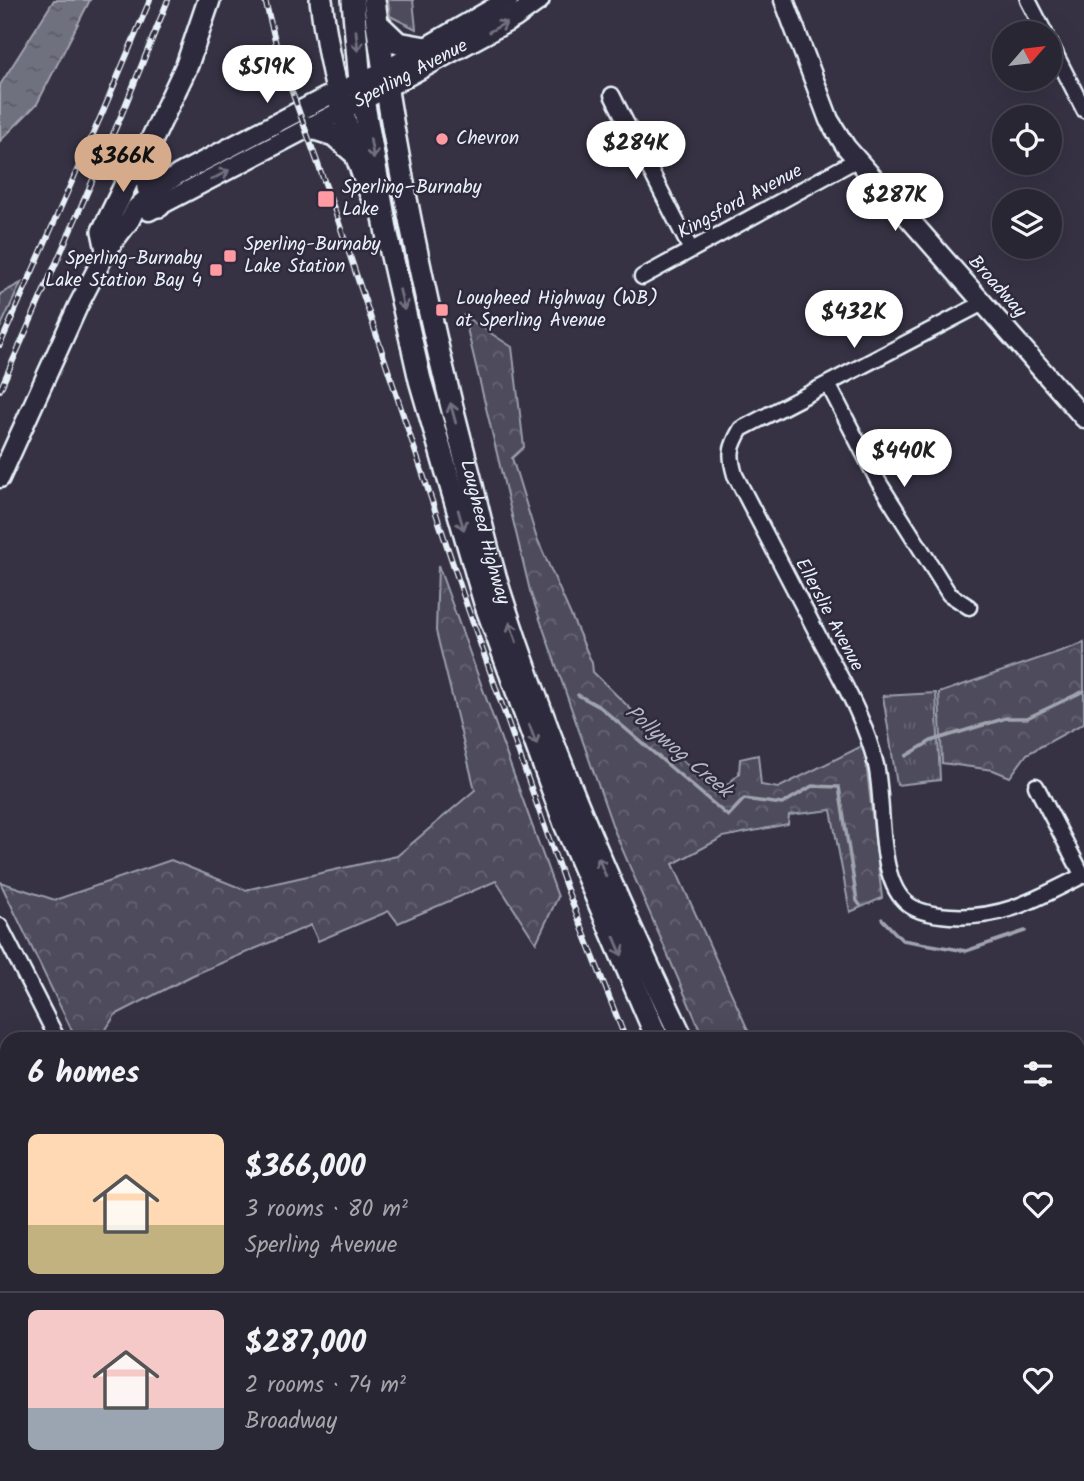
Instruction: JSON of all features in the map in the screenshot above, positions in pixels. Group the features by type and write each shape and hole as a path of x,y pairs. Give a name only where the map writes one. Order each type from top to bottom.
{"main road":[{"path":"155,200 146,177 145,154 187,65 209,0"},
{"path":"321,0 352,151 387,233"},
{"name":"Lougheed Highway","path":"353,0 362,91 387,233 420,380 485,603 565,824 655,1032"},
{"name":"Lougheed Highway","path":"374,0 402,187 433,334 501,597 536,697 603,870 679,1032"},
{"name":"Sperling Avenue","path":"385,80 426,48 509,0"},
{"name":"Sperling Avenue","path":"362,91 514,19 539,0"},
{"path":"377,23 398,43 426,48"},
{"path":"309,127 334,135 352,151"},
{"path":"107,250 103,231 138,159 145,154"}],"street":[{"name":"Broadway","path":"784,0 829,120 856,160 1084,418"},
{"path":"1028,0 1039,21"},
{"path":"1062,67 1084,110"},
{"name":"Sperling Avenue","path":"155,200 179,174 214,155 362,91"},
{"path":"612,95 691,250"},
{"name":"Sperling Avenue","path":"0,478 78,306 107,250 136,208 309,127 340,101"},
{"name":"Kingsford Avenue","path":"642,277 856,160"},
{"name":"Ellerslie Avenue","path":"983,303 741,429 733,443 730,457 735,475 863,722 876,767 891,884 908,905 919,911 940,915 975,917 1018,908 1084,876"},
{"path":"828,383 885,492 949,594 969,607"},
{"path":"1036,786 1084,876"},
{"path":"0,926 54,1032"}],"green space":[{"path":"388,0 413,0 416,29 390,16"},
{"path":"21,283 0,328 0,294"},
{"path":"464,316 512,347 524,447 512,458 536,536 592,663 593,672 717,794 739,774 740,759 758,755 761,785 778,788 864,745 882,898 850,912 831,810 789,815 788,824 723,837 673,864 749,1032 701,1032 614,830 530,591"},
{"path":"438,565 558,897 536,943 496,881 398,923 389,911 318,941 311,925 193,975 115,1015 104,1032 73,1032 0,882 55,900 171,860 245,890 397,856 475,790 436,631"},
{"path":"1084,643 1084,723 1027,754 1010,777 993,770 942,763 939,693"},
{"path":"936,693 940,780 897,785 883,696"}],"water":[{"path":"54,0 90,0 37,104 0,141 0,85"}],"waterway":[{"path":"906,756 931,741 1006,718 1027,718 1084,691"},
{"name":"Pollywog Creek","path":"578,695 600,707 728,816 744,799 782,804 812,786 839,787 857,901 860,905"},
{"name":"Pollywog Creek","path":"882,919 902,940 966,951 1025,931"}],"railway":[{"path":"0,345 150,0"},
{"path":"0,390 121,116 168,0"},
{"path":"265,0 279,56 336,214 467,606 566,887 623,1032"}],"place":[{"name":"Chevron","path":"442,139"},
{"name":"Sperling–Burnaby Lake","path":"326,199"},
{"name":"Sperling-Burnaby Lake Station","path":"230,256"},
{"name":"Sperling-Burnaby Lake Station Bay 4","path":"216,270"},
{"name":"Lougheed Highway (WB) at Sperling Avenue","path":"442,310"}]}
